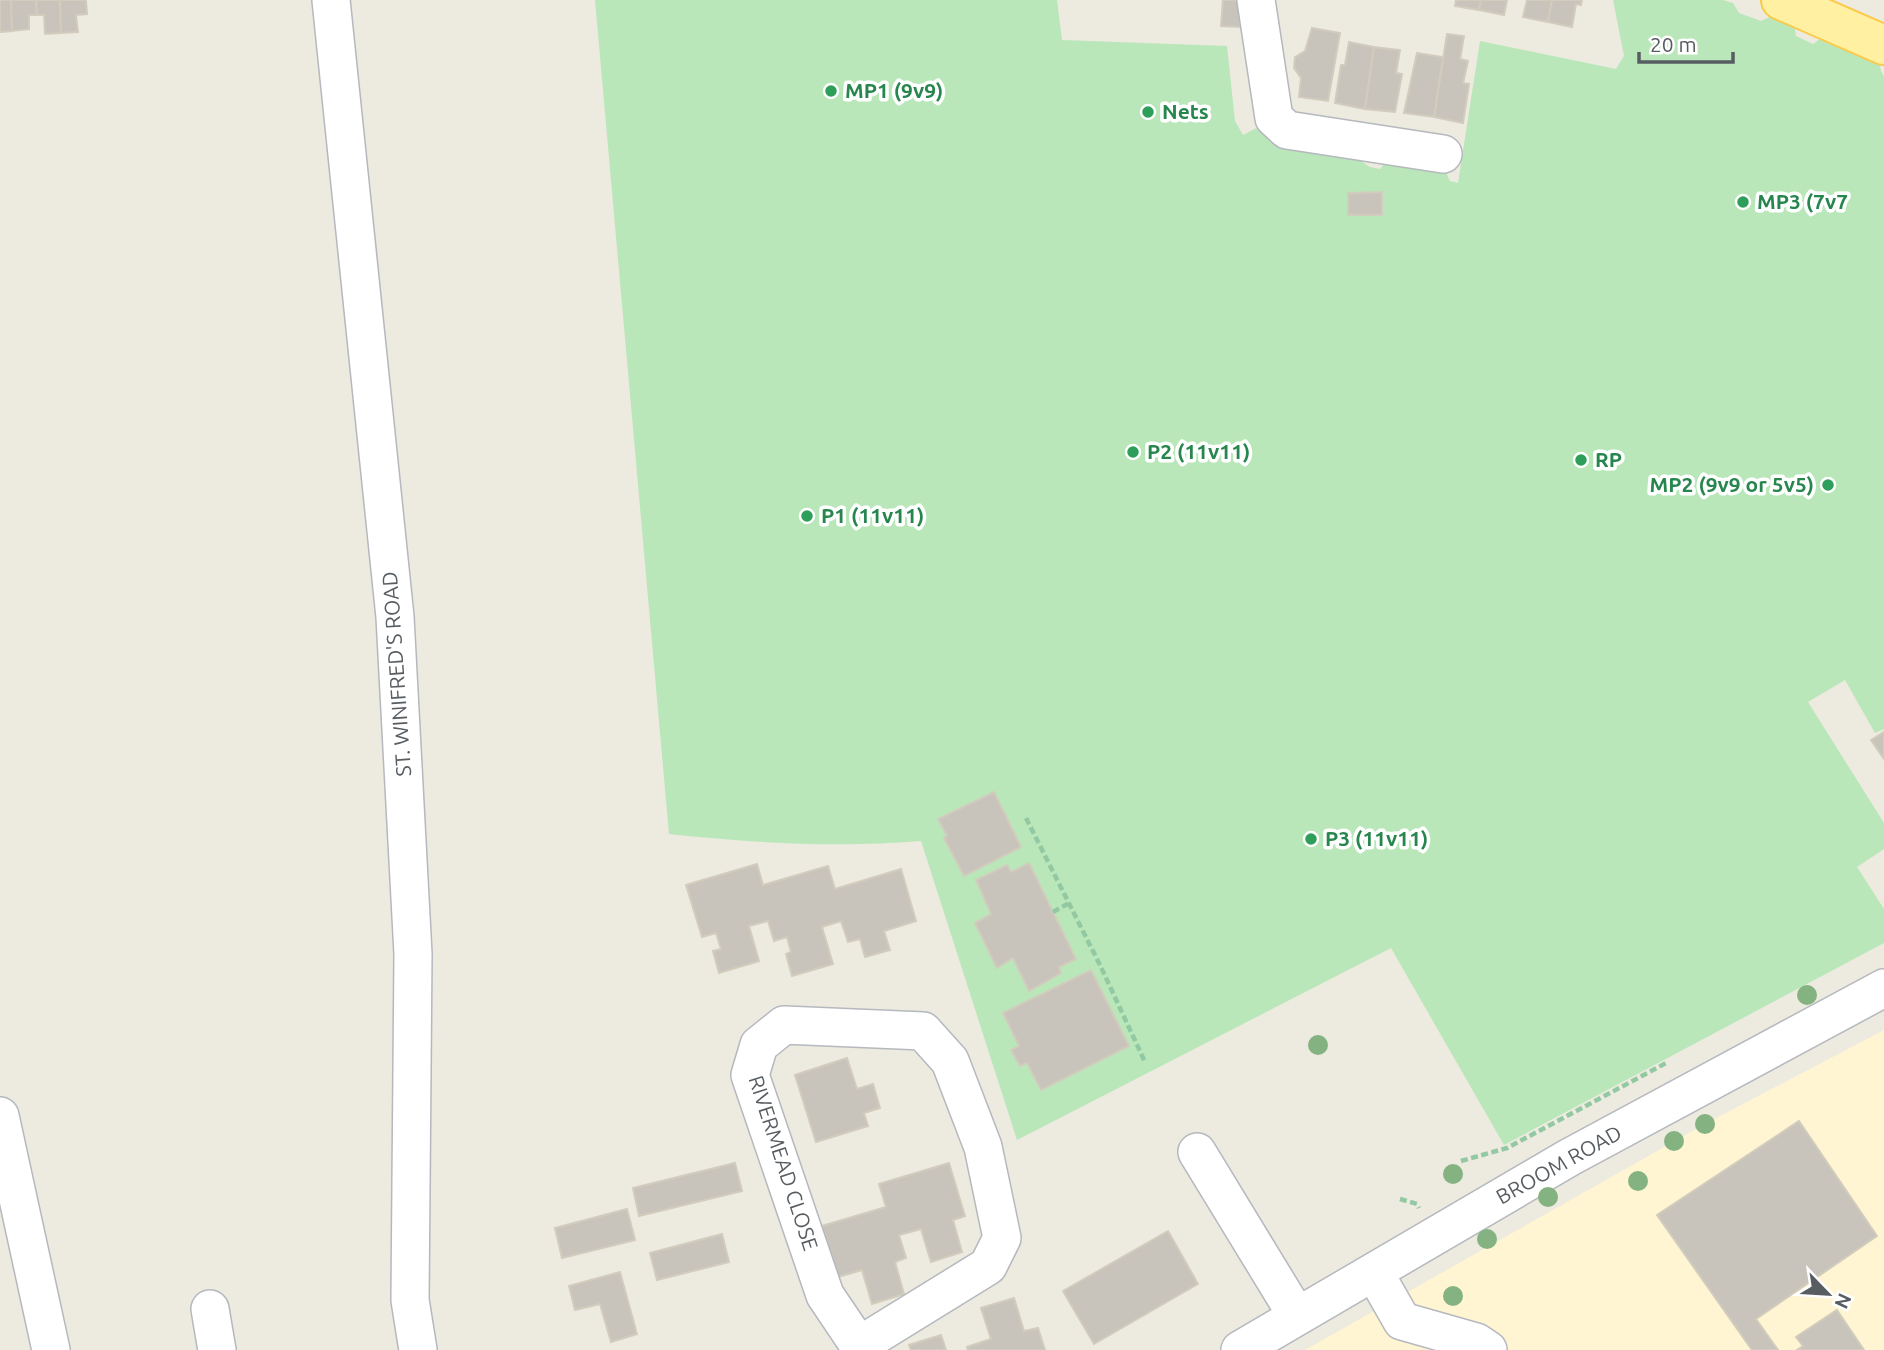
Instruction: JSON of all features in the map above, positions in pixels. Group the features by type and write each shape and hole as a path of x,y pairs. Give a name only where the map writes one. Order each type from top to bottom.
{"main road":[{"path":"1782,0 1884,45"}],"street":[{"name":"ST. WINIFRED'S ROAD","path":"331,0 395,617 413,954 410,1300 418,1350"},
{"path":"1256,0 1275,118 1287,130 1443,154"},
{"name":"BROOM ROAD","path":"1240,1350 1570,1157 1884,988"},
{"name":"RIVERMEAD CLOSE","path":"784,1026 923,1031 950,1061 983,1147 1002,1238 988,1266 861,1348 825,1295 750,1075 758,1045 784,1026"},
{"path":"0,1116 51,1350"},
{"path":"1197,1152 1297,1316"},
{"path":"1374,1272 1396,1336 1476,1342 1488,1350"},
{"path":"210,1309 217,1350"}],"path":[{"path":"1026,818 1145,1062"},
{"path":"1054,912 1069,904"}],"shaded area":[{"path":"1884,1030 1884,1350 1305,1350 1705,1124"}],"green space":[{"path":"595,0 1057,0 1062,40 1227,46 1235,121 1243,135 1266,123 1350,154 1370,167 1380,169 1389,158 1445,170 1450,181 1458,183 1480,41 1616,69 1624,56 1613,0 1723,0 1733,3 1739,13 1761,21 1776,14 1794,23 1796,36 1813,44 1824,36 1884,48 1880,68 1884,77 1884,729 1875,733 1845,680 1808,702 1884,823 1884,849 1857,867 1884,909 1884,943 1504,1145 1391,948 1017,1140 921,841 795,844 669,834"}],"building":[{"path":"0,0 11,0 12,31 0,32"},
{"path":"11,0 36,0 37,15 29,15 29,29 12,31"},
{"path":"36,0 60,0 61,33 45,34 44,15 37,15"},
{"path":"60,0 86,0 87,14 76,15 78,32 61,33"},
{"path":"1223,0 1241,0 1240,27 1221,26"},
{"path":"1456,0 1481,0 1479,10 1455,6"},
{"path":"1481,0 1507,0 1504,15 1479,10"},
{"path":"1527,0 1552,0 1548,22 1523,17"},
{"path":"1552,0 1582,0 1581,5 1576,4 1572,27 1548,22"},
{"path":"1312,28 1340,33 1328,101 1299,97 1301,78 1294,68 1295,57 1305,51"},
{"path":"1447,34 1464,36 1460,59 1468,61 1463,83 1469,84 1463,123 1434,117"},
{"path":"1349,42 1374,47 1365,109 1335,103 1341,65 1345,65"},
{"path":"1374,47 1400,50 1396,73 1402,74 1395,112 1365,109"},
{"path":"1417,53 1443,57 1434,117 1404,113"},
{"path":"1382,192 1382,215 1348,215 1348,193"},
{"path":"1884,732 1884,759 1871,740"},
{"path":"994,792 1021,847 964,876 944,838 947,836 938,819"},
{"path":"1029,863 1076,959 1059,967 1061,973 1029,991 1013,958 997,968 975,923 991,914 976,880 1007,865 1011,872"},
{"path":"757,864 763,885 828,866 835,889 901,869 916,921 884,931 890,950 865,957 860,939 848,942 841,921 822,927 833,964 792,976 786,954 791,952 787,937 774,941 768,921 749,926 759,961 719,973 713,951 721,949 716,933 702,937 686,885"},
{"path":"1091,970 1129,1046 1041,1090 1027,1063 1020,1066 1011,1050 1019,1046 1003,1013"},
{"path":"847,1058 857,1089 873,1084 880,1108 864,1113 868,1126 816,1142 795,1075"},
{"path":"1799,1121 1877,1236 1756,1319 1778,1350 1752,1350 1657,1215"},
{"path":"735,1163 742,1191 639,1216 633,1188"},
{"path":"949,1163 965,1216 953,1220 962,1252 931,1262 921,1229 899,1235 906,1258 895,1262 904,1294 872,1304 862,1270 838,1277 822,1226 886,1207 879,1184"},
{"path":"627,1209 635,1240 562,1258 555,1228"},
{"path":"1168,1231 1198,1284 1094,1344 1063,1291"},
{"path":"722,1234 729,1262 657,1280 650,1253"},
{"path":"620,1272 637,1334 611,1342 600,1304 575,1310 569,1286"},
{"path":"1014,1298 1024,1331 1038,1328 1045,1350 968,1350 967,1347 991,1339 981,1308"},
{"path":"1837,1310 1864,1350 1797,1350 1803,1346 1796,1337"},
{"path":"941,1335 946,1350 911,1350 909,1345"}],"place":[{"name":"MP1 (9v9)","path":"831,91"},
{"name":"Nets","path":"1148,112"},
{"name":"MP3 (7v7","path":"1743,202"},
{"name":"P2 (11v11)","path":"1133,452"},
{"name":"RP","path":"1581,460"},
{"name":"MP2 (9v9 or 5v5)","path":"1828,485"},
{"name":"P1 (11v11)","path":"807,516"},
{"name":"P3 (11v11)","path":"1311,839"}]}
